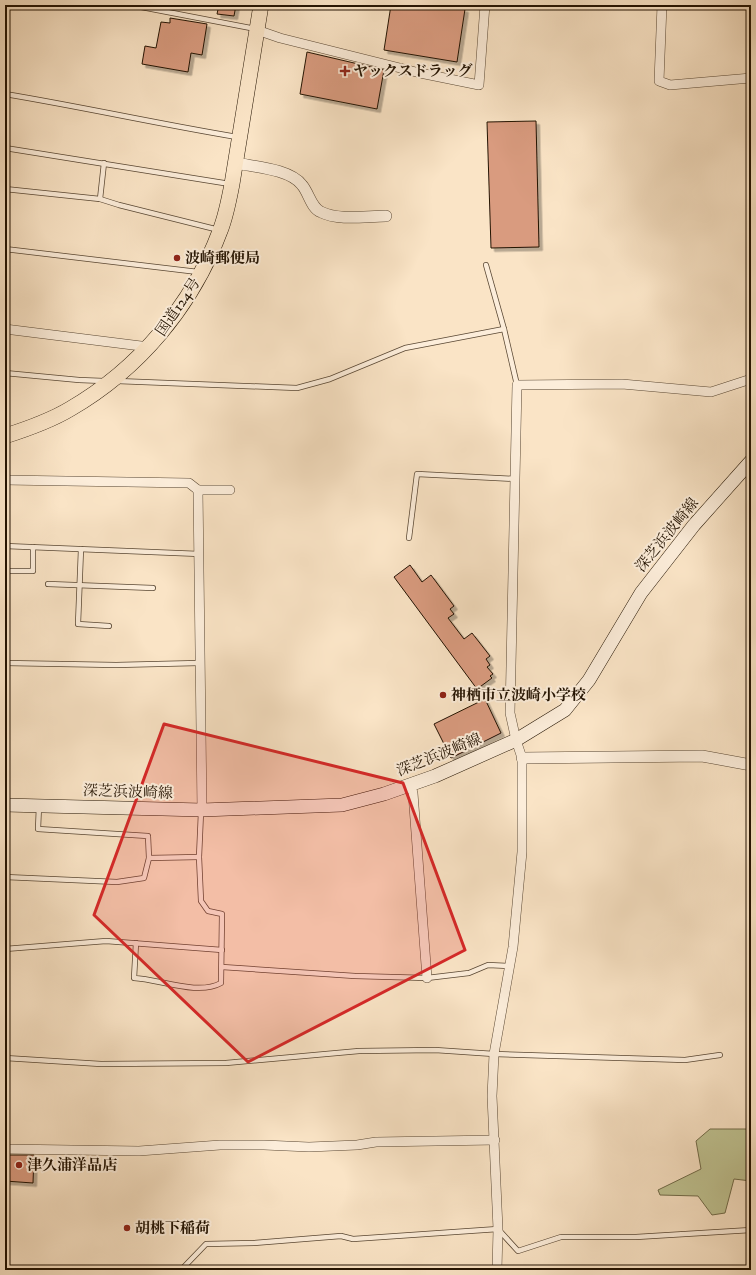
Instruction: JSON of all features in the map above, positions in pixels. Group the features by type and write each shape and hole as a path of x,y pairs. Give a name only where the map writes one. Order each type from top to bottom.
{"highway":[{"name":"国道124号","path":"5,436 69,410 130,366 149,347 172,320 202,272 220,230 232,184 261,5"}],"main road":[{"name":"深芝浜波崎線","path":"5,805 202,810 342,805 435,776 516,740 565,710 589,680 641,593 694,525 751,461"}],"street":[{"path":"257,30 280,38 420,73 480,86 485,5"},
{"path":"662,5 659,81 670,85 751,78"},
{"path":"236,163 285,173 294,177 305,188 315,208 328,215 386,216"},
{"path":"5,329 149,347"},
{"path":"498,1270 495,1140 492,1096 494,1054 518,902 522,852 522,758 510,713 517,385 622,384 711,392 751,379"},
{"path":"5,480 189,483 198,490 230,490"},
{"path":"198,490 202,810"},
{"path":"522,758 702,756 751,766"},
{"path":"410,784 413,793 427,978"},
{"path":"5,1149 139,1151 220,1145 309,1147 357,1145 376,1142 495,1140"}],"lane":[{"path":"131,5 257,30"},
{"path":"5,94 63,103 170,126 240,137"},
{"path":"5,148 232,184"},
{"path":"100,199 104,163"},
{"path":"5,189 100,199 220,230"},
{"path":"5,249 202,272"},
{"path":"486,265 504,329 517,385"},
{"path":"5,373 79,380 297,388 330,379 405,348 504,329"},
{"path":"410,538 417,474 516,479"},
{"path":"5,546 200,554"},
{"path":"5,571 32,571 33,547"},
{"path":"81,549 78,624 108,626"},
{"path":"48,584 153,588"},
{"path":"5,662 116,665 199,663"},
{"path":"5,877 117,882 144,878 149,858 148,836 38,829 39,805"},
{"path":"136,943 134,978 150,979 176,987 214,986 221,983 222,914 208,911 201,901 199,858 202,810"},
{"path":"149,858 199,858"},
{"path":"5,950 106,941 222,950"},
{"path":"222,967 355,976 427,978 469,973 488,965 509,966"},
{"path":"5,1058 101,1064 211,1063 359,1051 436,1050 494,1054 685,1060 720,1055"},
{"path":"181,1270 206,1244 254,1243 341,1236 354,1239 498,1229 518,1251 561,1237 636,1237 751,1230"}],"highlighted area":[{"path":"164,724 403,783 465,950 248,1062 94,915"}],"green space":[{"path":"710,1129 751,1129 751,1181 734,1179 725,1213 712,1215 698,1196 660,1195 658,1190 701,1169 696,1141"}],"building":[{"path":"219,5 236,5 234,16 217,14"},
{"path":"391,5 439,5 465,9 457,62 384,50"},
{"path":"170,18 207,24 202,55 191,53 188,72 142,64 145,46 156,48 161,22 170,23"},
{"path":"307,52 384,70 377,109 300,94"},
{"path":"536,121 539,247 491,248 487,122"},
{"path":"410,565 422,582 431,575 454,606 450,609 454,614 448,618 464,639 472,633 490,656 486,659 490,665 487,667 493,674 490,676 492,678 477,689 394,577"},
{"path":"485,699 501,733 451,758 434,724"},
{"name":"津久浦洋品店","path":"5,1155 34,1155 33,1183 5,1181"}],"place":[{"name":"ヤックスドラッグ","path":"345,71"},
{"name":"波崎郵便局","path":"177,258"},
{"name":"神栖市立波崎小学校","path":"443,695"},
{"name":"津久浦洋品店","path":"19,1165"},
{"name":"胡桃下稲荷","path":"127,1228"}]}
